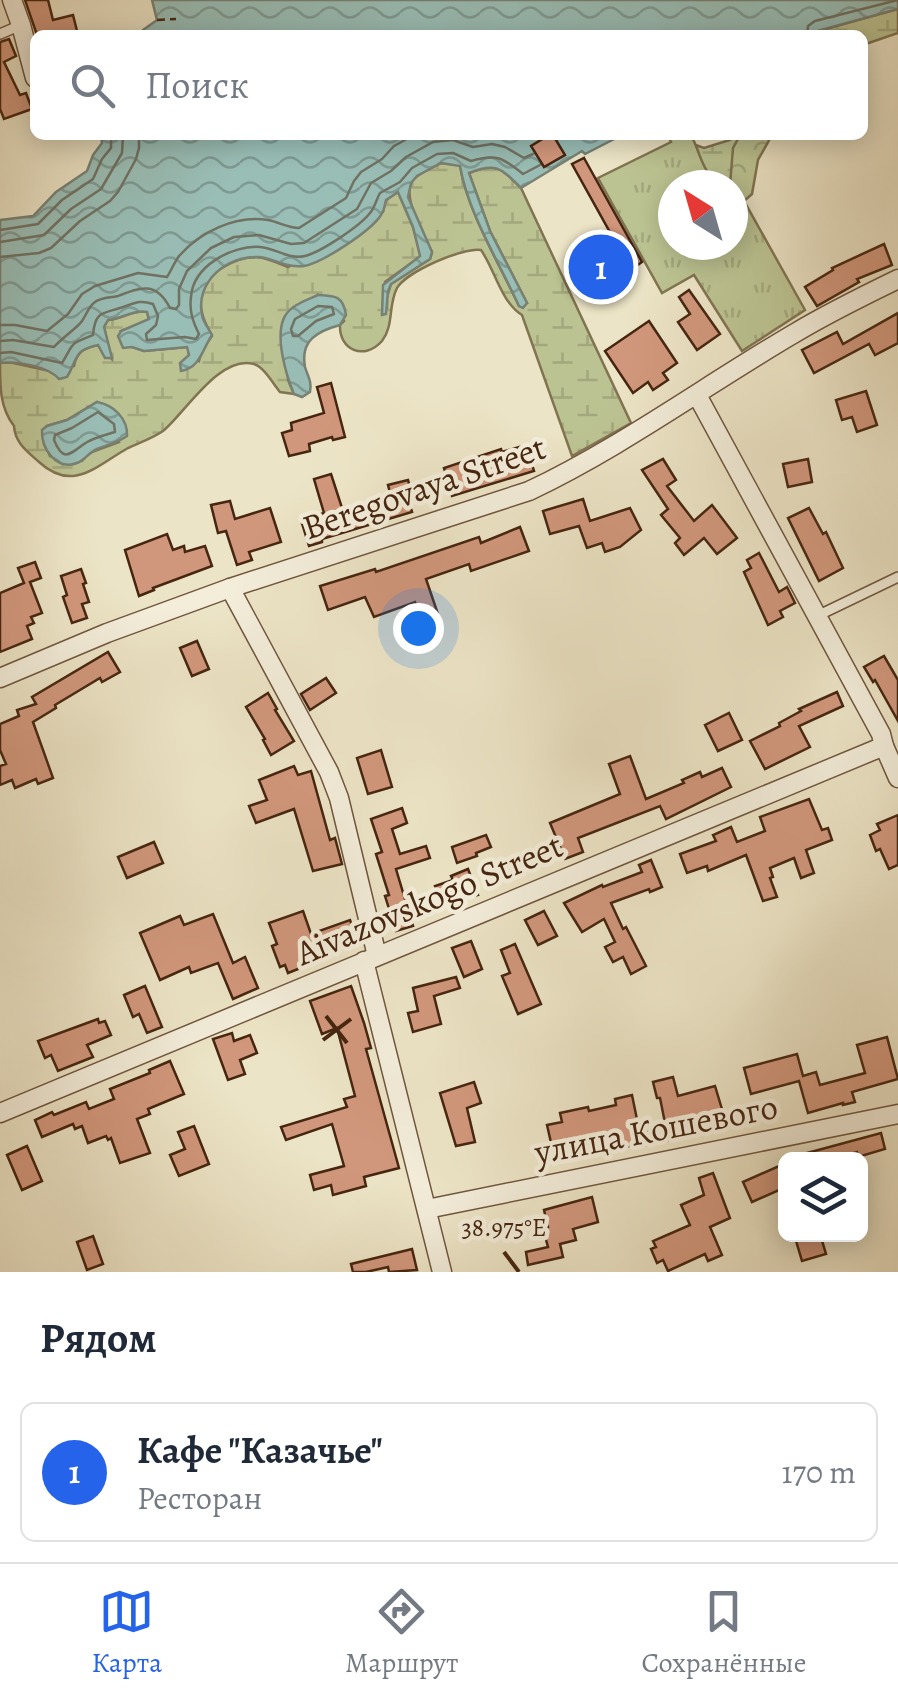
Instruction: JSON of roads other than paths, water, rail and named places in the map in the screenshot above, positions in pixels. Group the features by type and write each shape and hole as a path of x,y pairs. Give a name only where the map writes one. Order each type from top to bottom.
{"street":[{"path":"12,0 30,59"},
{"name":"Beregovaya Street","path":"0,678 106,633 230,588 529,491 561,476 796,332 898,279"},
{"path":"697,395 817,616 888,735 898,778"},
{"path":"230,588 329,772 339,798 442,1272"},
{"name":"Aivazovskogo Street","path":"0,1113 371,959 888,735"},
{"name":"улица Кошевого","path":"427,1209 898,1114"}],"lane":[{"path":"0,34 21,25"},
{"path":"817,616 898,577"}],"water":[{"path":"152,0 898,0 898,9 821,30 143,30 157,20"},
{"path":"102,140 612,140 585,154 582,151 521,188 498,169 469,173 490,231 527,303 523,308 477,219 460,166 441,163 417,176 408,197 432,252 430,259 391,284 386,314 382,315 383,285 420,256 398,192 386,200 381,215 367,229 312,264 291,266 265,258 247,258 216,273 203,292 201,303 212,335 197,362 187,369 181,371 180,363 189,355 187,347 144,351 123,348 118,336 149,319 147,312 142,311 108,320 104,327 112,358 105,358 98,345 90,347 77,356 67,377 59,379 32,365 0,363 0,220 33,216 56,192 87,171"},
{"path":"318,295 338,298 346,315 340,325 308,343 304,358 310,392 302,397 294,394 285,366 282,324 291,309"},
{"path":"97,402 119,414 127,436 77,463 56,461 47,450 42,430"}],"place":[{"name":"Кафе \"Казачье\"","path":"601,267"}]}
